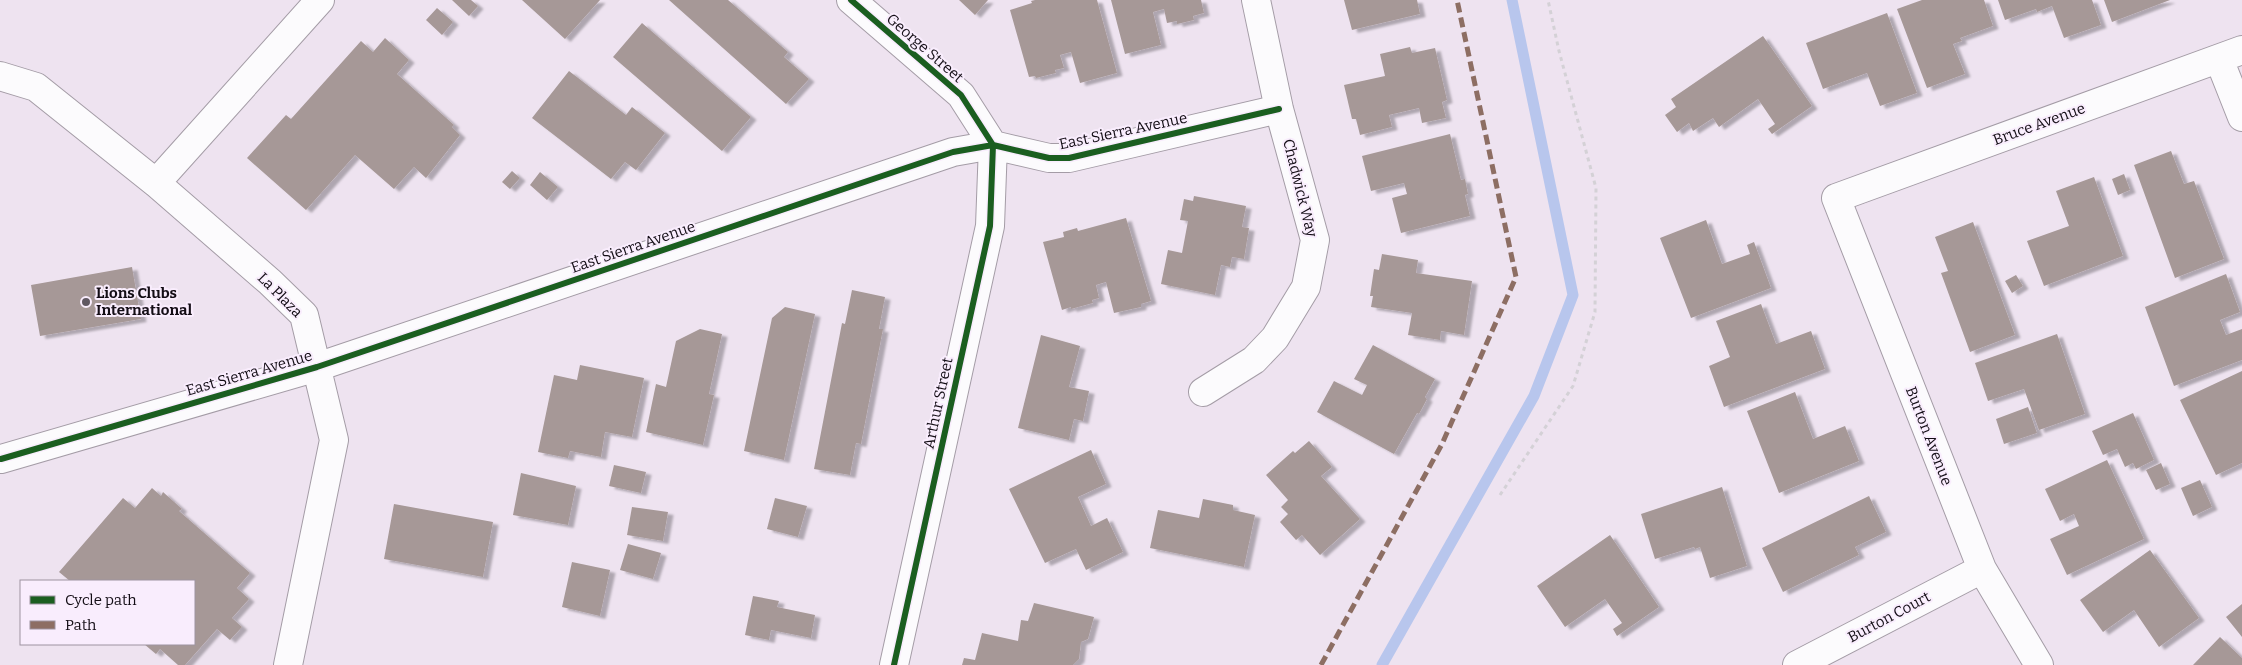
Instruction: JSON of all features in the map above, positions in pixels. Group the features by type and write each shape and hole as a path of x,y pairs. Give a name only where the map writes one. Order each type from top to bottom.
{"street":[{"path":"156,183 320,0"},
{"name":"George Street","path":"851,0 961,95 993,145"},
{"name":"Chadwick Way","path":"1202,392 1254,360 1274,338 1306,287 1315,240 1279,109 1256,0"},
{"path":"2231,54 2242,117"},
{"name":"Bruce Avenue","path":"1836,198 2231,54"},
{"name":"La Plaza","path":"0,76 36,87 156,183 270,282 304,315 334,440 288,665"},
{"name":"East Sierra Avenue","path":"1,459 317,366 953,152 993,145 1049,158 1069,158 1279,109"},
{"name":"Arthur Street","path":"894,665 990,226 993,145"},
{"name":"Burton Avenue","path":"1836,198 1982,569 2039,665"},
{"name":"Burton Court","path":"1797,665 1982,569"}],"path":[{"path":"1500,495 1573,386 1595,312 1596,188 1559,51 1548,0"}],"building":[{"path":"452,0 471,0 478,6 469,16"},
{"path":"522,0 600,0 565,39"},
{"path":"669,0 728,0 788,52 784,57 809,79 786,104"},
{"path":"959,0 988,0 975,15"},
{"path":"1097,0 1117,73 1080,83 1071,52 1060,55 1064,68 1055,70 1056,73 1036,78 1035,76 1029,77 1010,10 1032,3 1031,1"},
{"path":"1111,0 1201,0 1204,13 1193,16 1194,20 1177,24 1177,21 1167,23 1164,9 1153,12 1161,45 1125,54"},
{"path":"1344,0 1417,0 1420,14 1352,30"},
{"path":"1922,0 1984,0 1993,26 1960,38 1962,41 1953,44 1965,74 1927,88 1897,9"},
{"path":"1998,0 2092,0 2101,25 2064,38 2052,6 2037,12 2036,9 2005,20"},
{"path":"2104,0 2170,0 2112,22"},
{"path":"437,8 453,22 442,35 426,20"},
{"path":"1887,13 1917,93 1880,106 1867,73 1823,89 1806,43"},
{"path":"642,23 751,117 722,151 613,57"},
{"path":"1763,36 1812,106 1772,134 1768,129 1775,124 1758,99 1719,127 1713,118 1693,131 1689,123 1677,132 1665,115 1676,107 1671,99"},
{"path":"385,38 409,60 397,74 454,125 452,127 460,135 426,178 414,167 394,189 355,155 306,210 247,158 286,115 291,119 361,41 373,52"},
{"path":"1410,47 1412,53 1435,48 1447,100 1442,102 1446,118 1422,123 1419,108 1389,115 1392,127 1360,135 1356,119 1352,119 1344,85 1385,76 1380,54"},
{"path":"569,71 626,115 632,107 665,133 636,170 625,162 611,179 532,118"},
{"path":"1450,134 1461,180 1465,179 1468,194 1465,195 1470,216 1401,233 1392,198 1407,194 1404,183 1371,191 1362,156"},
{"path":"2171,151 2184,184 2194,181 2224,259 2175,278 2134,165"},
{"path":"512,171 520,178 510,189 502,182"},
{"path":"540,172 558,187 547,200 530,185"},
{"path":"2124,174 2130,190 2118,195 2112,179"},
{"path":"2094,177 2123,256 2044,286 2027,241 2069,226 2056,191"},
{"path":"1194,196 1246,206 1242,227 1249,228 1244,259 1232,257 1230,267 1221,265 1215,295 1161,284 1168,250 1182,253 1188,221 1180,220 1184,199 1193,201"},
{"path":"1126,218 1151,301 1141,304 1141,307 1114,313 1106,282 1096,285 1099,298 1092,300 1093,303 1062,310 1043,242 1064,237 1063,232 1077,228 1078,231"},
{"path":"1706,220 1722,264 1750,254 1747,245 1754,242 1771,288 1691,318 1660,238"},
{"path":"1973,222 2015,335 1970,352 1941,273 1948,271 1935,237"},
{"path":"1382,254 1418,260 1416,273 1472,281 1464,335 1441,331 1440,340 1408,335 1412,313 1371,307 1373,296 1370,296 1374,269 1379,270"},
{"name":"Lions Clubs International","path":"132,267 141,319 40,336 31,285"},
{"path":"2226,274 2240,312 2220,320 2226,335 2242,329 2242,360 2174,386 2145,307"},
{"path":"2016,275 2023,286 2012,293 2005,281"},
{"path":"852,290 885,297 879,329 883,329 861,444 856,443 850,475 814,469 842,323 845,324"},
{"path":"1761,304 1776,344 1811,331 1825,369 1724,407 1709,366 1730,357 1716,321"},
{"path":"785,307 815,314 784,460 744,451 772,318"},
{"path":"700,329 722,334 709,394 714,395 703,445 646,432 656,384 666,387 676,341"},
{"path":"2057,334 2085,414 2039,430 2024,389 1988,401 1975,363"},
{"path":"1041,335 1080,346 1069,387 1089,391 1083,421 1074,419 1069,440 1018,428"},
{"path":"1373,345 1435,379 1425,397 1427,399 1419,414 1417,413 1394,454 1317,412 1334,381 1362,395 1367,385 1354,379"},
{"path":"580,365 644,378 632,437 605,432 601,457 570,451 568,458 538,452 554,375 577,380"},
{"path":"2242,371 2242,463 2216,475 2180,400"},
{"path":"1795,392 1813,439 1845,426 1859,461 1779,493 1747,411"},
{"path":"2028,407 2037,433 2004,444 1996,419"},
{"path":"2133,413 2154,460 2136,469 2133,463 2125,467 2117,449 2103,455 2092,431"},
{"path":"1309,441 1332,467 1321,476 1360,519 1320,555 1302,535 1296,540 1280,522 1288,514 1281,507 1288,500 1266,475 1293,451 1295,453"},
{"path":"1091,450 1106,484 1078,497 1091,526 1107,518 1123,552 1086,570 1076,549 1045,563 1009,489"},
{"path":"2107,460 2144,539 2067,575 2050,539 2079,526 2074,514 2060,521 2045,489"},
{"path":"2161,463 2170,484 2156,490 2146,470"},
{"path":"614,465 646,472 641,493 609,486"},
{"path":"521,473 576,486 568,525 513,515"},
{"path":"2200,480 2212,507 2193,516 2181,488"},
{"path":"1722,487 1747,566 1710,578 1700,547 1695,549 1694,547 1655,559 1641,514"},
{"path":"152,488 161,496 163,492 182,509 179,511 250,573 237,588 249,599 232,618 242,627 230,640 217,629 185,665 178,665 160,649 156,654 145,645 195,645 195,580 69,580 59,572 123,498 135,508"},
{"path":"1869,496 1886,532 1855,547 1859,555 1783,592 1762,548"},
{"path":"775,498 807,506 798,537 767,529"},
{"path":"1203,499 1233,505 1233,510 1255,515 1244,567 1150,548 1158,510 1199,518"},
{"path":"394,504 493,522 483,577 384,559"},
{"path":"632,507 668,512 663,541 627,535"},
{"path":"1610,535 1659,607 1617,636 1613,629 1622,623 1605,599 1565,627 1537,586"},
{"path":"628,544 661,553 653,579 620,570"},
{"path":"2150,550 2199,618 2159,647 2134,610 2103,632 2080,600"},
{"path":"572,562 610,570 600,616 562,607"},
{"path":"753,596 779,601 777,607 815,615 811,638 771,630 769,640 745,635"},
{"path":"1034,603 1094,617 1088,639 1081,642 1079,659 1073,665 962,665 964,658 975,660 982,633 1018,641 1021,620 1028,621"},
{"path":"2242,604 2242,637 2226,617"},
{"path":"2220,637 2242,658 2242,665 2193,665"}],"waterway":[{"path":"1382,665 1534,396 1573,295 1512,0"}],"marked path":[{"path":"1321,665 1442,444 1516,277 1457,0"}],"cycle path":[{"path":"851,0 961,95 993,145 990,226 894,665"},
{"path":"1,459 317,367 953,152 993,145 1049,158 1069,158 1279,109"}],"place":[{"name":"Lions Clubs International","path":"86,302"}]}
